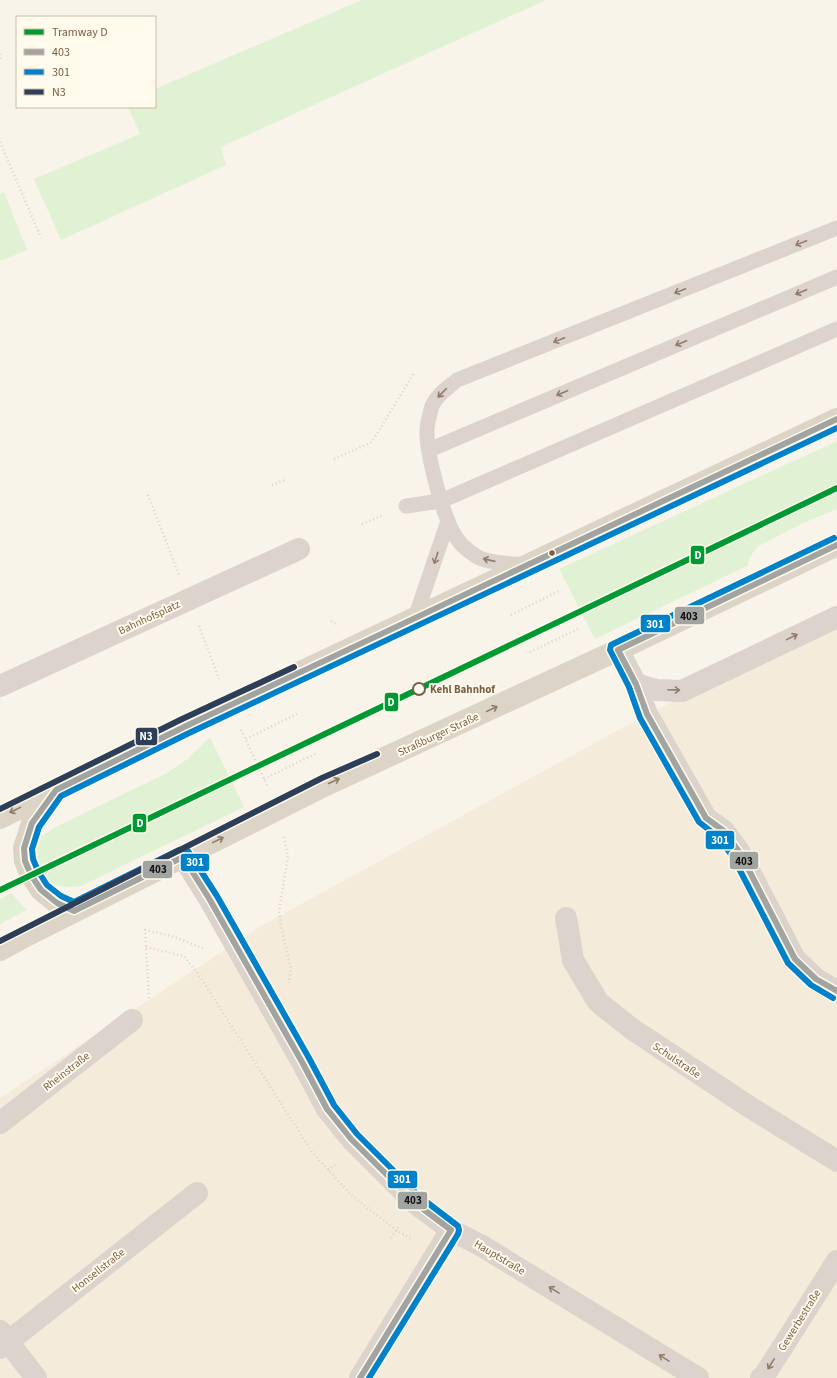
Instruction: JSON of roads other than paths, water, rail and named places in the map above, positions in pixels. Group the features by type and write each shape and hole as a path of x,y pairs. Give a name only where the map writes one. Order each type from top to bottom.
{"main road":[{"path":"0,818 230,706 837,419"},
{"name":"Straßburger Straße","path":"0,950 74,911 326,785 618,650 837,545"},
{"path":"56,790 32,823 24,848 25,861 30,875 41,890 57,903 74,911"}],"street":[{"name":"Bahnhofsplatz","path":"0,686 299,549"},
{"path":"636,684 656,690 682,691 809,629 837,617"},
{"path":"618,650 636,684 648,714 706,818 724,831 740,853 795,959 816,979 837,991"},
{"name":"Hauptstraße","path":"183,857 210,900 327,1109 351,1139 415,1203 451,1230 482,1246 698,1378"},
{"name":"Schulstraße","path":"566,918 573,960 598,1002 632,1030 748,1106 837,1161"},
{"name":"Rheinstraße","path":"0,1123 132,1020"},
{"name":"Honsellstraße","path":"3,1340 197,1193"},
{"path":"360,1378 451,1230"},
{"name":"Gewerbestraße","path":"761,1378 764,1376 837,1260"},
{"path":"3,1340 36,1378"}],"lane":[{"path":"527,565 477,557 458,540 448,521 441,501 429,450 426,429 432,406 440,393 457,380 837,228"},
{"path":"429,450 837,277"},
{"path":"406,506 441,501 837,329"},
{"path":"415,618 448,521"}],"tram line":[{"name":"D","path":"0,890 837,488"}],"place":[{"name":"Kehl Bahnhof","path":"419,689"}]}
